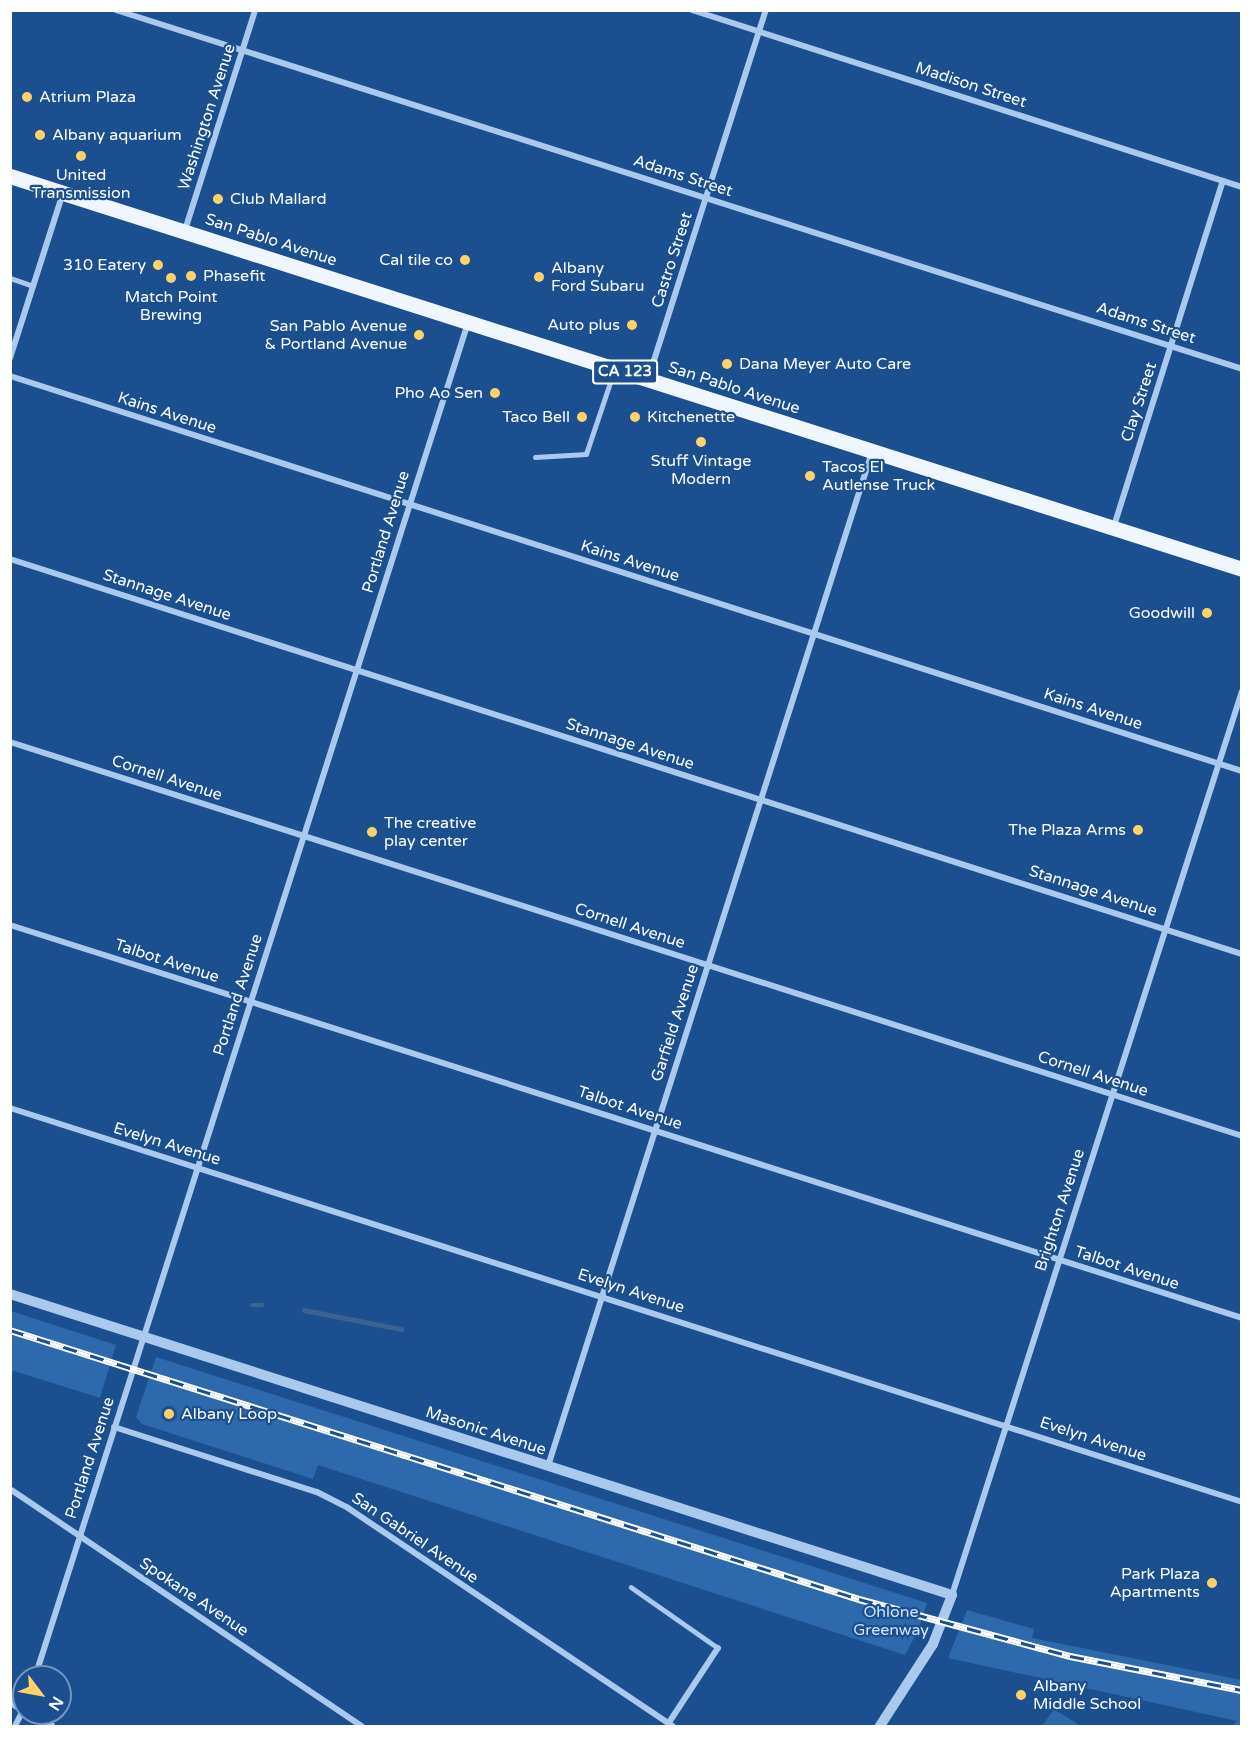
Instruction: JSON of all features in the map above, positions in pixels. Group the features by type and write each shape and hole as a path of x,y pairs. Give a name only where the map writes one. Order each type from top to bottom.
{"main road":[{"name":"San Pablo Avenue","path":"10,176 1242,569"}],"street":[{"name":"Adams Street","path":"116,10 1242,369"},
{"name":"Washington Avenue","path":"185,232 255,10"},
{"name":"Madison Street","path":"692,10 1242,187"},
{"name":"Castro Street","path":"648,380 766,10"},
{"name":"Clay Street","path":"1113,528 1223,181"},
{"path":"10,358 63,192"},
{"name":"Portland Avenue","path":"39,1665 468,322"},
{"name":"Kains Avenue","path":"10,376 1242,771"},
{"name":"Garfield Avenue","path":"548,1466 872,451"},
{"name":"Stannage Avenue","path":"10,559 1242,954"},
{"name":"Brighton Avenue","path":"880,1726 933,1644 952,1595 1242,691"},
{"name":"Cornell Avenue","path":"10,742 1242,1136"},
{"name":"Talbot Avenue","path":"10,925 1242,1318"},
{"name":"Evelyn Avenue","path":"10,1108 1242,1502"},
{"name":"Masonic Avenue","path":"10,1294 952,1595"},
{"name":"San Gabriel Avenue","path":"114,1427 317,1492 348,1508 670,1725"},
{"name":"Spokane Avenue","path":"10,1489 362,1726"},
{"path":"670,1725 718,1648"}],"lane":[{"path":"10,278 33,286"},
{"path":"535,457 585,454 615,369"},
{"path":"631,1587 718,1648"}],"green space":[{"path":"11,1311 116,1345 100,1398 11,1370"},
{"name":"Ohlone Greenway","path":"156,1357 927,1603 918,1631 905,1655 318,1465 313,1479 142,1424 136,1417"},
{"name":"Ohlone Greenway","path":"967,1610 1034,1629 1032,1638 1241,1680 1241,1726 1232,1726 1237,1721 948,1658"},
{"path":"1054,1709 1081,1726 1042,1726"}],"waterway":[{"path":"252,1305 262,1305"},
{"path":"304,1310 401,1329"}],"railway":[{"path":"10,1330 859,1599 1070,1656 1242,1690"}],"place":[{"name":"Atrium Plaza","path":"27,97"},
{"name":"Albany aquarium","path":"40,135"},
{"name":"United Transmission","path":"81,156"},
{"name":"Club Mallard","path":"218,199"},
{"name":"Cal tile co","path":"465,260"},
{"name":"310 Eatery","path":"158,265"},
{"name":"Phasefit","path":"191,276"},
{"name":"Albany Ford Subaru","path":"539,277"},
{"name":"Match Point Brewing","path":"171,278"},
{"name":"Auto plus","path":"632,325"},
{"name":"San Pablo Avenue & Portland Avenue","path":"419,335"},
{"name":"Dana Meyer Auto Care","path":"727,364"},
{"name":"Pho Ao Sen","path":"495,393"},
{"name":"Taco Bell","path":"582,417"},
{"name":"Kitchenette","path":"635,417"},
{"name":"Stuff Vintage Modern","path":"701,442"},
{"name":"Tacos El Autlense Truck","path":"810,476"},
{"name":"Goodwill","path":"1207,613"},
{"name":"The Plaza Arms","path":"1138,830"},
{"name":"The creative play center","path":"372,832"},
{"name":"Albany Loop","path":"169,1414"},
{"name":"Park Plaza Apartments","path":"1212,1583"},
{"name":"Albany Middle School","path":"1021,1695"}]}
